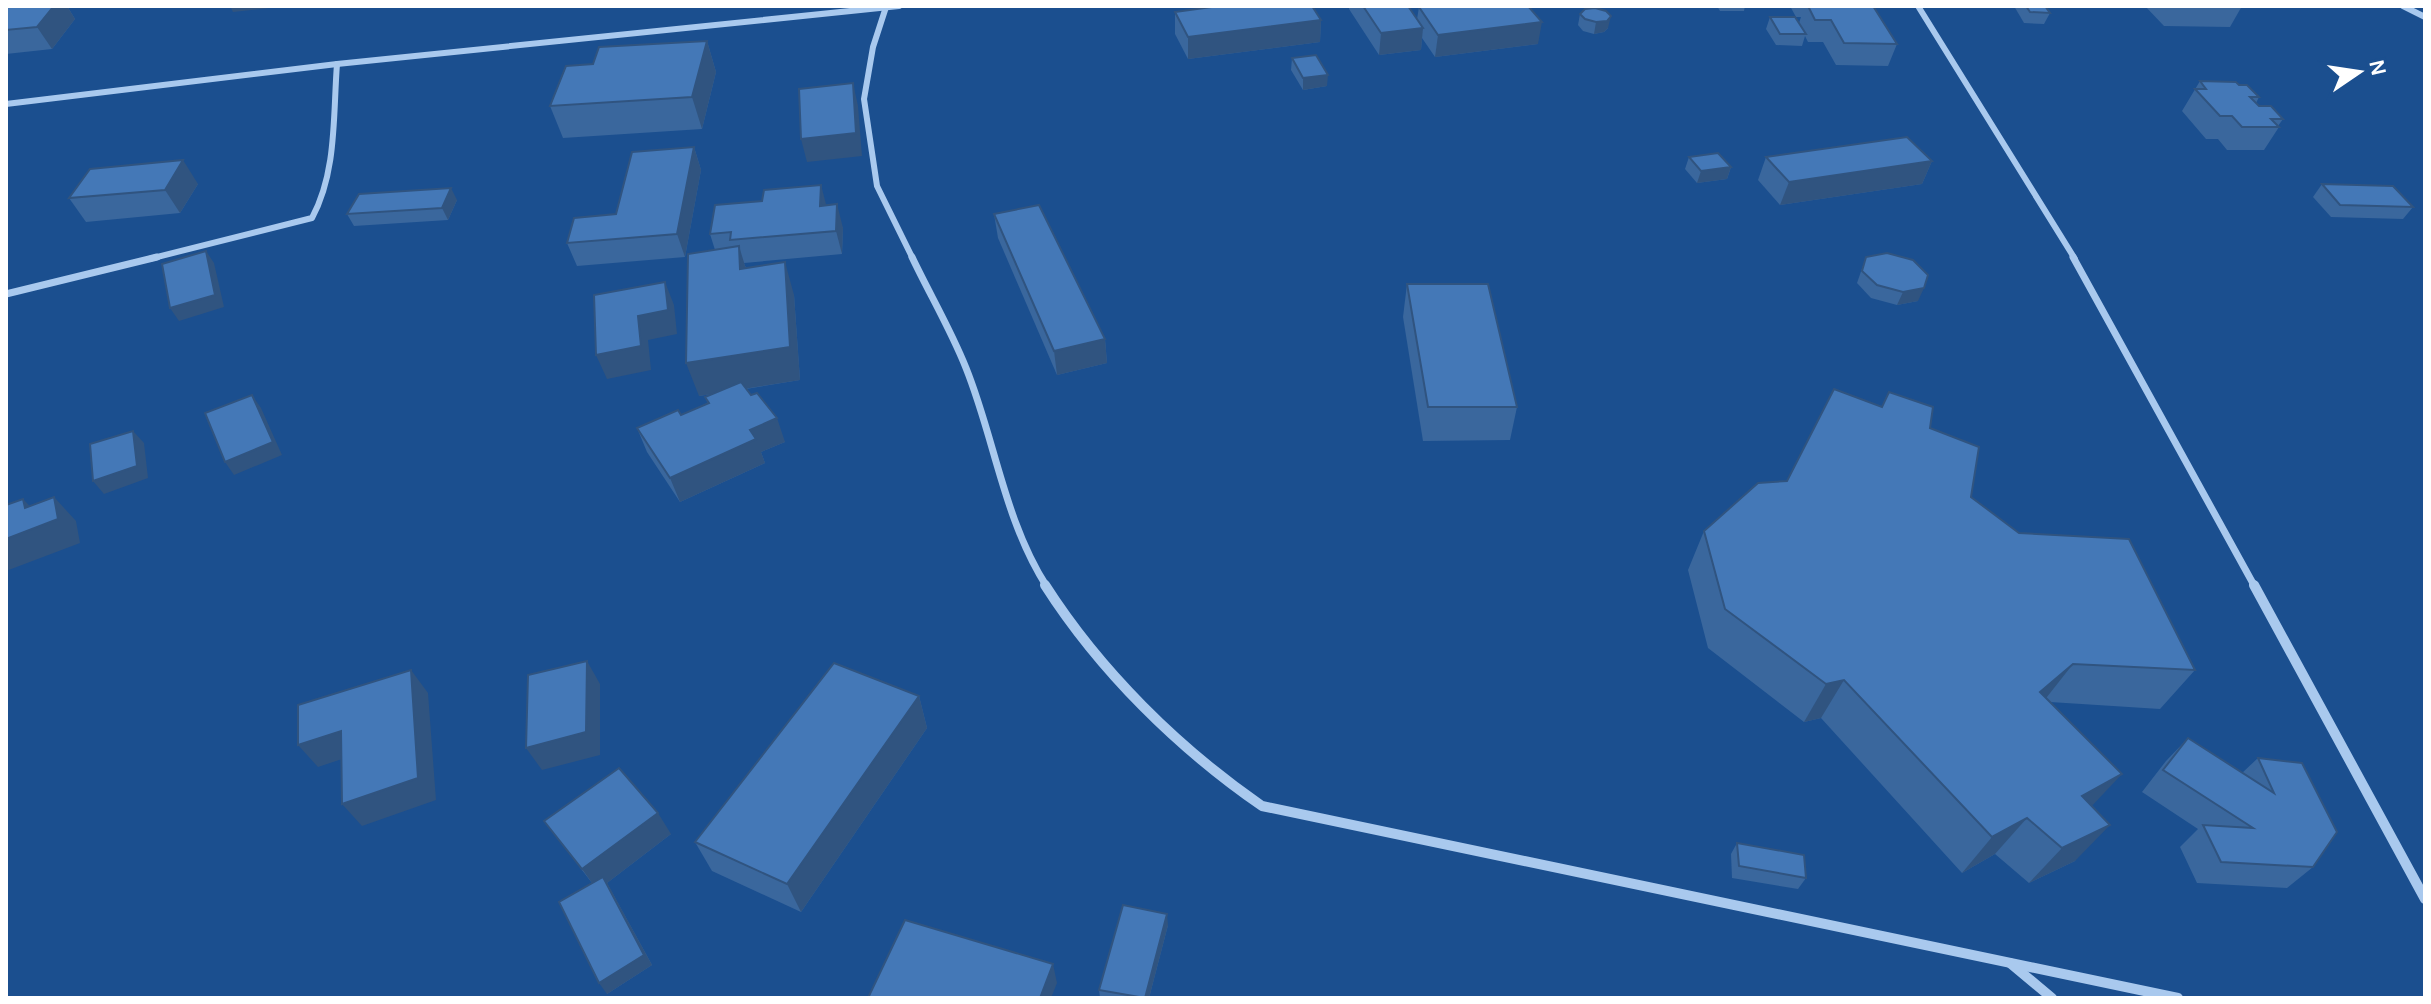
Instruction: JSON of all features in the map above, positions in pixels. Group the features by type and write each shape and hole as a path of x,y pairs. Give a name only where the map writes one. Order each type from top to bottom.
{"street":[{"path":"6,104 337,64 899,6"},
{"path":"1918,6 2094,290 2425,899"},
{"path":"2403,6 2425,17"},
{"path":"886,7 873,47 864,99 877,186 966,368 1003,490 1032,564 1074,630 1211,771 1262,806 2178,998"},
{"path":"6,294 312,218 318,210 327,176 337,64"},
{"path":"2010,963 2052,998"}],"building":[{"path":"6,6 54,6 37,27 6,30"},
{"path":"1219,6 1312,6 1321,20 1188,37 1175,12"},
{"path":"1363,6 1408,6 1423,28 1381,33"},
{"path":"1528,6 1542,22 1438,35 1419,7"},
{"path":"1808,6 1873,6 1897,44 1844,43 1831,20 1815,20"},
{"path":"2026,6 2045,6 2050,13 2030,12"},
{"path":"1595,8 1611,16 1607,21 1596,22 1580,14 1585,9"},
{"path":"1770,17 1795,17 1806,34 1780,34"},
{"path":"707,41 692,97 550,106 566,66 593,64 599,47"},
{"path":"1316,55 1328,75 1303,78 1292,58"},
{"path":"2200,81 2247,85 2259,97 2250,97 2259,106 2271,106 2283,119 2271,119 2279,127 2242,127 2232,116 2220,116 2195,89 2206,89"},
{"path":"853,83 856,133 801,139 799,89"},
{"path":"1907,137 1932,161 1789,182 1766,157"},
{"path":"694,147 677,234 567,243 574,218 616,214 632,152"},
{"path":"1718,153 1731,167 1701,171 1689,157"},
{"path":"183,160 165,190 69,198 90,169"},
{"path":"2322,184 2393,186 2413,207 2340,205"},
{"path":"821,185 820,206 837,204 836,231 730,240 731,232 710,234 715,205 762,201 764,190"},
{"path":"451,188 442,208 347,214 359,194"},
{"path":"1039,205 1105,339 1054,351 994,214"},
{"path":"739,246 740,269 785,262 790,347 686,363 688,254"},
{"path":"206,251 215,295 170,308 162,264"},
{"path":"1887,253 1913,260 1928,275 1924,288 1903,292 1877,285 1862,271 1866,257"},
{"path":"665,282 668,310 638,316 641,346 596,355 594,295"},
{"path":"1407,284 1488,284 1517,407 1428,407"},
{"path":"741,382 751,395 757,393 777,418 750,430 756,439 670,478 637,428 678,410 681,415 709,403 705,397"},
{"path":"1834,389 1882,407 1889,392 1933,407 1930,428 1979,447 1971,497 2019,533 2129,539 2195,670 2073,664 2040,692 2122,774 2082,796 2110,825 2062,848 2027,818 1992,837 1844,680 1826,684 1725,609 1704,531 1758,483 1787,481"},
{"path":"252,395 273,442 225,462 205,413"},
{"path":"133,431 137,466 93,481 90,444"},
{"path":"54,497 58,519 6,539 6,505 23,499 25,508"},
{"path":"587,661 586,732 526,748 528,675"},
{"path":"834,663 919,696 787,884 695,842"},
{"path":"411,670 418,778 342,804 341,731 298,745 298,705"},
{"path":"2188,738 2274,793 2258,758 2302,763 2337,832 2313,867 2221,862 2203,825 2253,828 2163,770"},
{"path":"619,768 658,813 582,869 544,821"},
{"path":"1737,843 1804,855 1806,878 1739,866"},
{"path":"603,877 644,955 599,983 559,902"},
{"path":"1123,905 1167,914 1145,998 1099,990"},
{"path":"905,920 1053,964 1040,998 868,998"}]}
